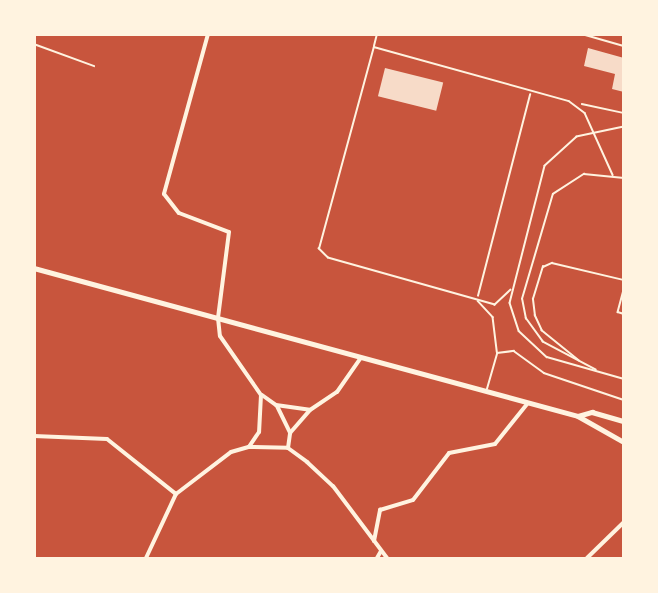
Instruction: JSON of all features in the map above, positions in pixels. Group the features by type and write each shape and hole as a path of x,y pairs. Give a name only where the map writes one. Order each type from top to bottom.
{"street":[{"path":"208,34 164,194 179,213 229,232 218,318 220,336 261,395 276,405 310,410"},
{"path":"34,268 485,394 578,416 624,442"},
{"path":"288,447 290,434 310,410 337,392 360,359"},
{"path":"249,447 261,423 261,395"},
{"path":"374,542 380,510 413,500 449,453 495,444 527,404"},
{"path":"276,405 290,434"},
{"path":"578,416 592,412 624,421"},
{"path":"34,436 107,439 176,494"},
{"path":"146,558 176,494 231,452 249,447 288,447 333,486 387,558"},
{"path":"587,558 624,522"},
{"path":"377,558 381,551"}],"lane":[{"path":"377,34 319,249 328,258 495,305 511,290"},
{"path":"582,34 624,46"},
{"path":"34,44 94,66"},
{"path":"374,47 569,101 585,112 613,175"},
{"path":"624,127 577,137 545,166 511,290 511,313 527,342 547,357 624,379"},
{"path":"600,371 582,363 533,331 523,307 525,285 554,194 577,176 613,175 624,178"},
{"path":"582,363 542,331 534,316 539,273 552,263 624,280"},
{"path":"624,290 618,312 624,314"},
{"path":"477,300 493,317 497,353 485,394"},
{"path":"497,353 514,351 544,373 624,400"}],"path":[{"path":"477,300 531,89"},
{"path":"569,101 624,114"}],"building":[{"path":"588,48 624,58 624,92 612,89 615,74 584,66"},
{"path":"385,68 443,83 436,111 378,96"}]}
